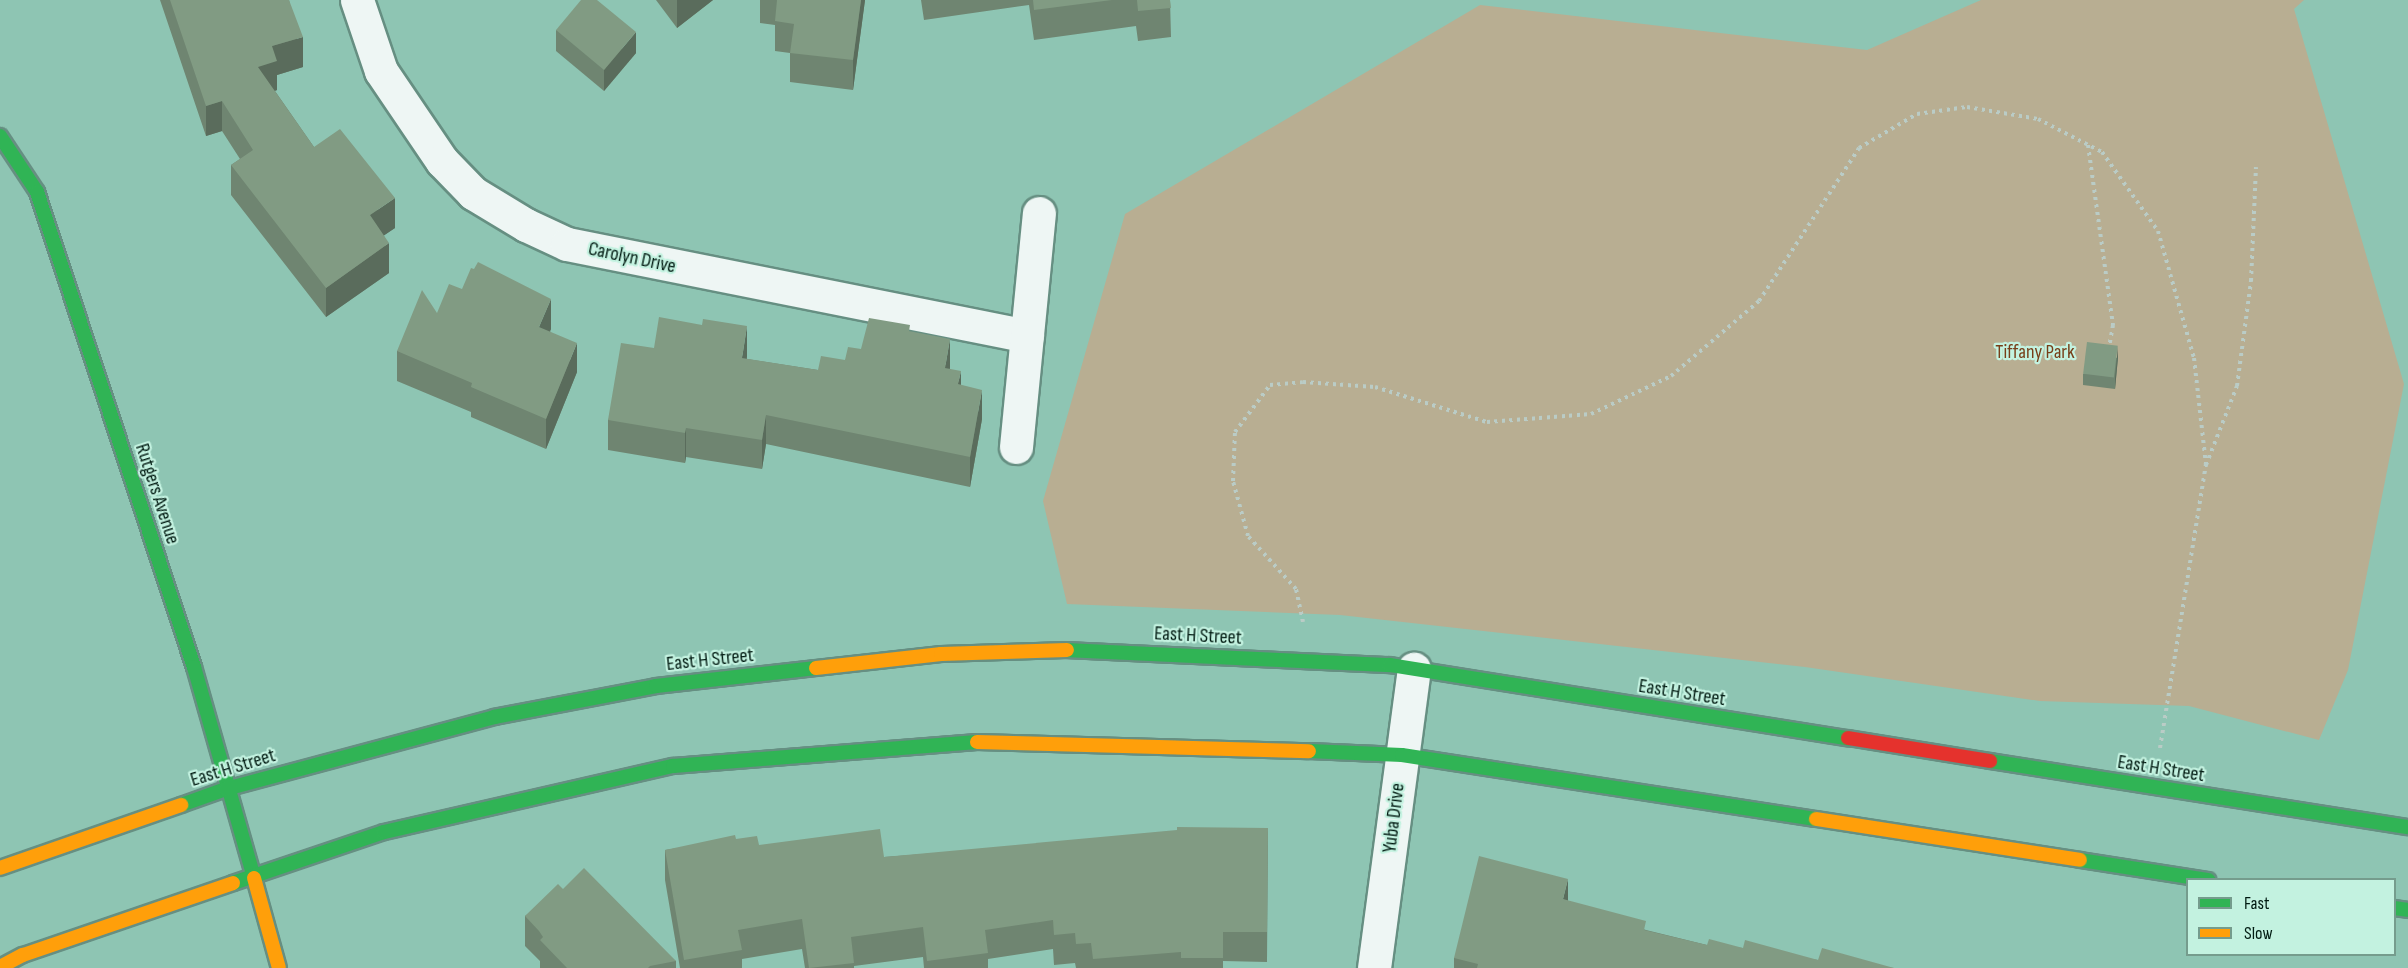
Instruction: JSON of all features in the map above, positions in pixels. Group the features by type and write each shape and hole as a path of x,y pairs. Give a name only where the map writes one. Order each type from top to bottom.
{"main road":[{"name":"Rutgers Avenue","path":"0,136 37,192 194,667 226,789 279,968"},
{"name":"East H Street","path":"0,868 226,789 494,717 656,686 941,654 1084,650 1312,661 1414,669 2408,827"},
{"path":"0,967 253,875 384,832 673,766 967,742 1143,744 1402,755 2202,878"}],"street":[{"name":"Carolyn Drive","path":"357,0 381,71 442,161 473,193 526,225 567,244 1027,336"},
{"path":"1016,447 1039,213"},
{"name":"Yuba Drive","path":"1374,968 1414,669"}],"path":[{"path":"1312,661 1296,589 1248,536 1233,481 1235,432 1270,385 1303,382 1376,387 1487,423 1591,414 1671,376 1759,301 1859,148 1917,114 1966,107 2038,119 2102,152 2158,231 2194,358 2206,465"},
{"path":"2088,144 2113,325 2109,348"},
{"path":"2154,787 2206,465 2237,386 2252,271 2256,167"}],"green space":[{"name":"Tiffany Park","path":"1981,0 2304,0 2294,9 2404,384 2348,670 2319,740 2189,706 2040,701 1805,667 1340,615 1067,604 1043,501 1125,214 1480,5 1867,50"}],"building":[{"path":"170,0 289,0 303,37 272,46 277,61 258,67 314,147 340,129 395,198 370,215 389,243 326,288 231,165 253,150 222,101 206,106"},
{"path":"581,0 597,0 636,32 604,70 556,30"},
{"path":"777,0 861,0 853,60 790,53 794,24 775,21"},
{"path":"1033,0 1112,0 1034,10"},
{"path":"1137,0 1170,0 1171,8 1138,11"},
{"path":"478,262 551,299 539,327 577,343 546,419 471,387 472,383 397,351 422,290 437,313 449,284 462,289 471,268 474,269"},
{"path":"659,317 702,325 703,319 747,326 742,358 818,370 821,356 845,360 848,347 861,349 869,318 910,325 909,331 950,339 945,368 961,371 958,384 982,390 970,457 766,415 762,440 686,428 685,433 608,420 621,343 654,348"},
{"path":"2087,342 2118,346 2114,378 2083,374"},
{"path":"1177,827 1268,828 1267,932 1223,932 1223,958 1181,958 1181,952 1093,959 1091,943 1076,944 1075,933 1054,935 1053,920 985,930 988,953 927,961 923,927 851,937 854,963 809,968 802,919 738,930 742,950 684,960 665,850 735,835 736,839 757,836 759,845 880,829 884,857 1177,830"},
{"path":"1479,856 1568,879 1563,899 1646,921 1644,930 1707,945 1709,939 1743,948 1745,940 1818,960 1822,948 1894,968 1477,968 1478,964 1454,958"},
{"path":"584,868 676,961 648,968 567,968 540,940 543,937 525,916 558,884 563,889"}],"traffic: fast":[{"path":"0,136 37,192 194,667 254,878"},
{"path":"1067,650 1390,665 1848,738"},
{"path":"181,805 226,789 494,717 656,686 816,668"},
{"path":"233,883 384,832 673,766 977,742"},
{"path":"1309,751 1402,755 1816,819"},
{"path":"1990,761 2408,827"},
{"path":"2080,860 2195,878"},
{"path":"2396,908 2408,910"}],"traffic: slow":[{"path":"816,668 941,654 1067,650"},
{"path":"977,742 1309,751"},
{"path":"0,868 181,805"},
{"path":"1816,819 2080,860"},
{"path":"254,878 279,968"},
{"path":"0,967 23,955 233,883"}],"traffic: jam":[{"path":"1848,738 1990,761"}]}
